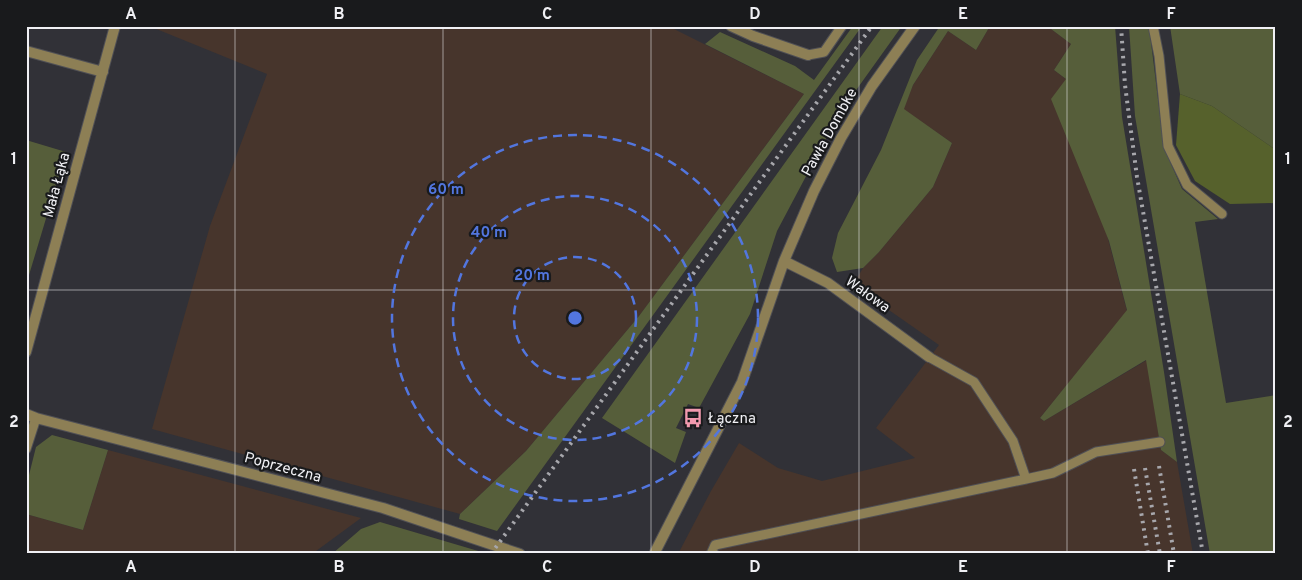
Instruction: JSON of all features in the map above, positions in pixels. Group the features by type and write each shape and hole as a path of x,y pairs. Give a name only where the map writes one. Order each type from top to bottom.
{"street":[{"name":"Mała Łąka","path":"26,352 114,26"},
{"path":"732,26 753,36 808,55"},
{"name":"Pawła Dombke","path":"784,261 814,191 841,138 872,86 915,26"},
{"path":"26,51 103,72"},
{"path":"654,554 742,382 784,261"},
{"name":"Wałowa","path":"784,261 828,283 929,358"},
{"name":"Poprzeczna","path":"31,416 383,508 520,554"}],"lane":[{"path":"808,55 824,52 842,26"},
{"path":"1153,26 1159,56 1168,146 1187,185 1222,214"},
{"path":"929,358 974,382 1012,441 1026,479"},
{"path":"26,448 31,416"},
{"path":"712,554 715,545 1026,479 1052,472 1096,452 1160,442"}],"shaded area":[{"path":"149,26 418,26 425,29 426,26 668,26 804,94 639,316 526,451 460,514 152,429 210,226 267,74"},
{"path":"990,26 1047,26 1071,44 1054,70 1066,79 1127,311 1040,418 1044,421 1147,360 1161,450 1177,462 1193,554 678,554 739,443 778,468 822,481 915,458 876,428 939,345 853,285 863,268 879,252 933,187 952,143 903,109 913,85 948,31 976,50"},
{"path":"108,450 361,518 312,554 26,554 26,514 83,530"}],"green space":[{"path":"853,26 862,26 497,531 459,519 460,514 526,451 639,316 804,94 705,44 720,32 795,66 814,80"},
{"path":"883,26 902,26 839,114 777,231 750,314 699,408 688,404 676,428 686,432 675,463 602,418"},
{"path":"940,26 990,26 976,50 948,31 913,85 904,109 952,143 933,187 879,252 863,268 837,272 832,258 838,233 881,150 917,60"},
{"path":"1047,26 1115,26 1122,117 1177,462 1161,450 1146,360 1044,421 1040,418 1127,310 1109,241 1051,99 1066,79 1054,70 1071,44"},
{"path":"1129,26 1149,26 1164,148 1182,189 1218,219 1195,222 1226,403 1276,395 1276,554 1210,554 1135,116"},
{"path":"1170,26 1276,26 1276,150 1212,106 1180,94"},
{"path":"1180,94 1212,106 1276,150 1276,203 1230,204 1195,181 1176,145"},
{"path":"26,140 66,152 26,285"},
{"path":"52,435 108,450 83,530 26,514 26,487 36,447"},
{"path":"380,522 485,553 332,554 361,529"}],"railway":[{"path":"491,554 872,26"},
{"path":"1121,26 1125,85 1137,177 1203,554"},
{"path":"1159,466 1174,554"},
{"path":"1145,468 1160,554"},
{"path":"1134,469 1148,554"}],"place":[{"name":"Łączna","path":"693,418"}]}
